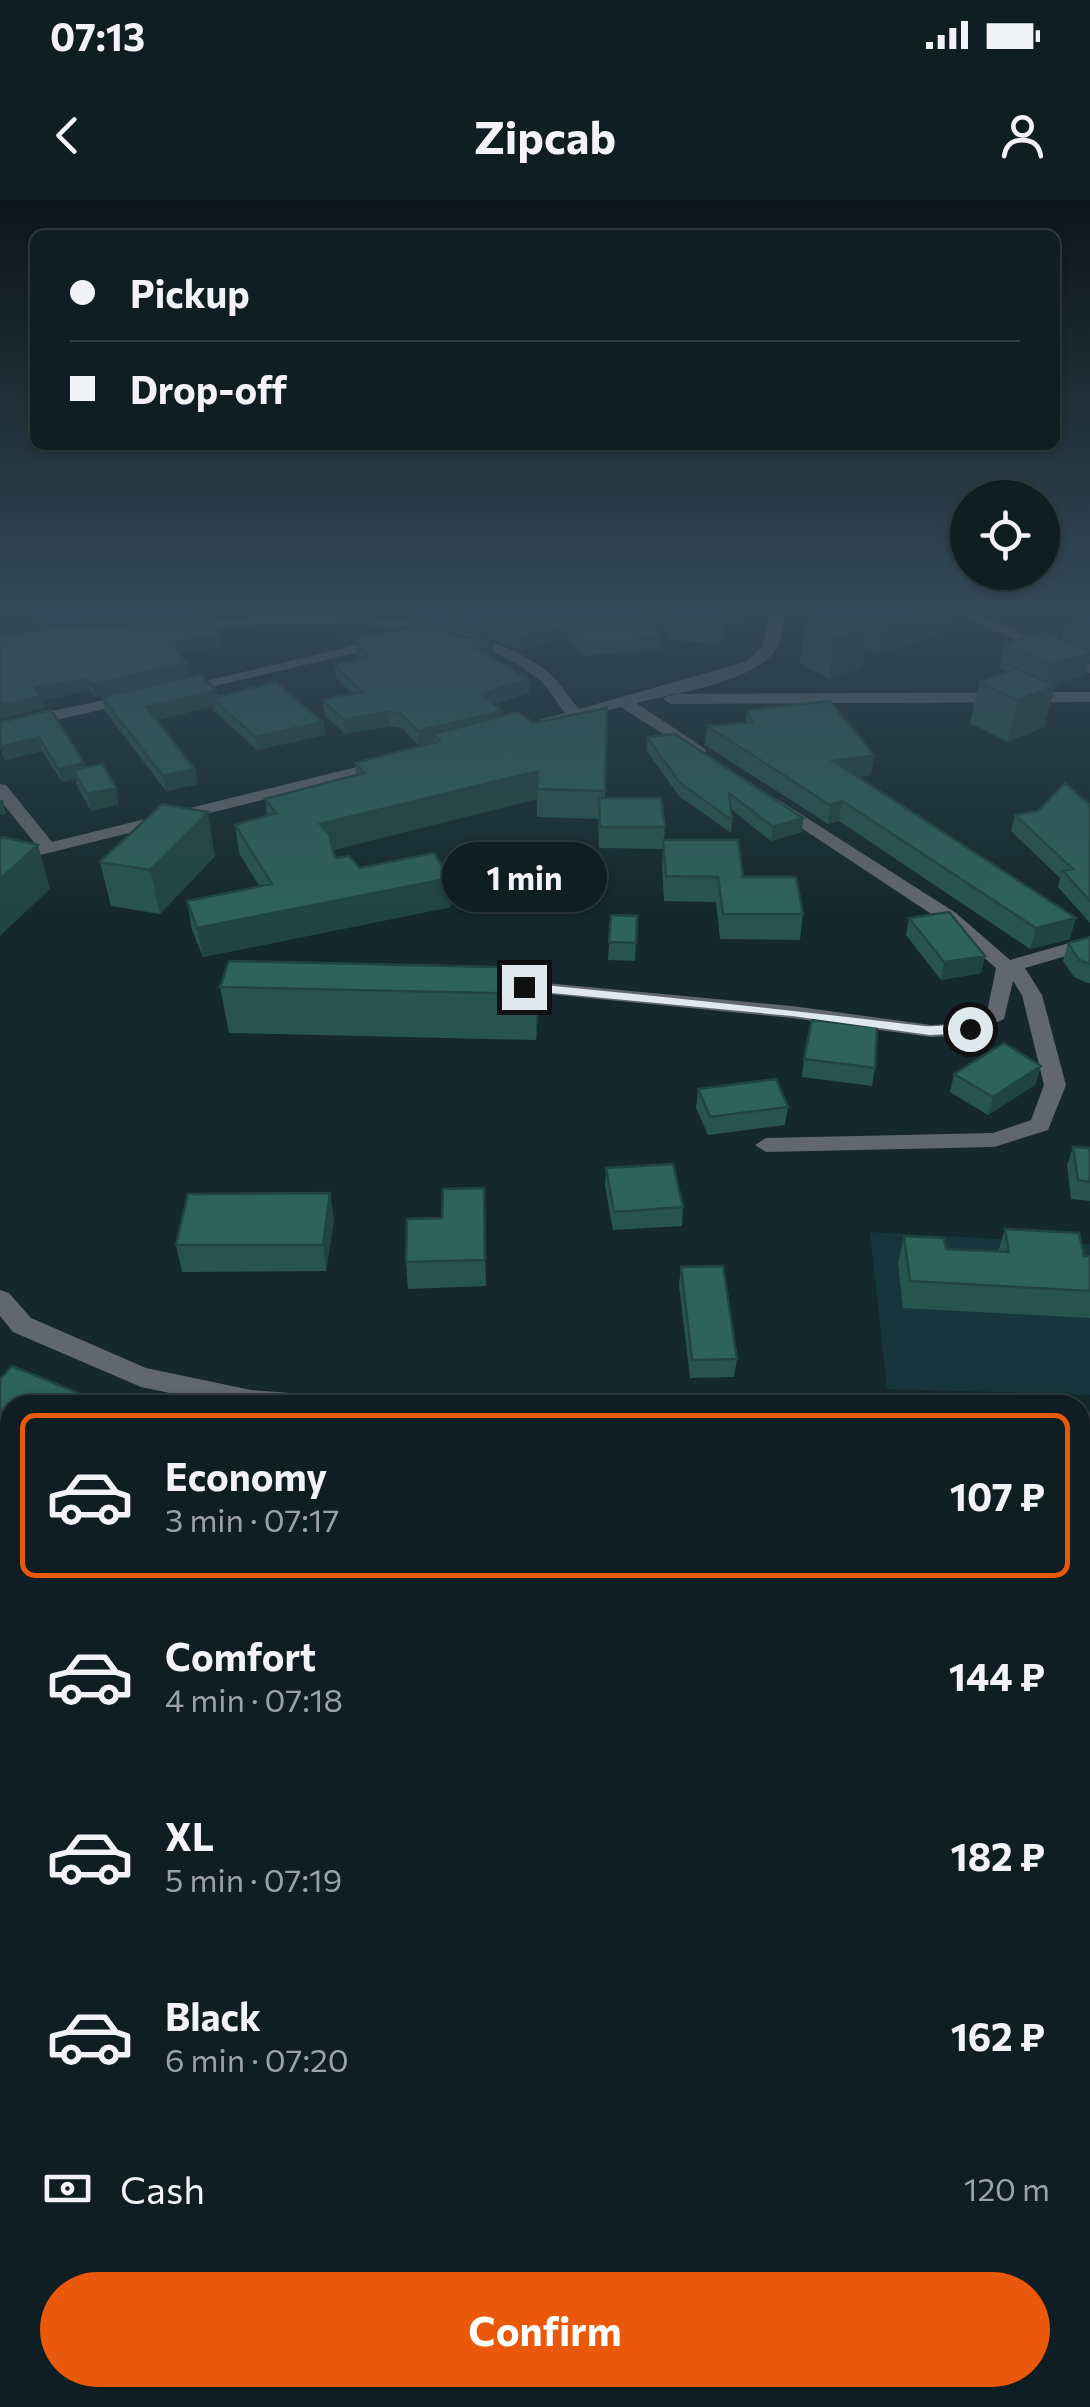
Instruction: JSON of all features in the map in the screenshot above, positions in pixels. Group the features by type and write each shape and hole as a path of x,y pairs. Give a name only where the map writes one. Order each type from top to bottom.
{"street":[{"path":"0,727 84,709"},
{"path":"572,709 576,714"},
{"path":"520,730 595,709"},
{"path":"641,709 716,763"},
{"path":"0,860 407,760"},
{"path":"0,789 48,848"},
{"path":"766,796 949,917 1009,966 1032,995 1055,1086 1040,1125 994,1140 766,1145"},
{"path":"1009,966 1090,943"},
{"path":"524,987 792,1012 930,1031 970,1029 998,1015 1009,966"},
{"path":"0,1299 22,1324 142,1377 227,1395"}],"shaded area":[{"path":"870,1232 1090,1244 1090,1395 887,1389"}],"building":[{"path":"111,709 148,709 195,769 163,776"},
{"path":"224,709 308,709 323,722 255,737"},
{"path":"332,709 502,711 418,731 401,714 388,712 344,720"},
{"path":"607,709 605,791 537,789 538,771 320,824 329,834 335,858 349,856 360,868 434,853 450,878 197,928 187,901 272,884 235,825 276,813 265,799 364,773 355,763 440,741 433,734 518,712 533,723"},
{"path":"837,709 874,755 833,761 1076,918 1036,928 842,801 830,805 707,726 752,722 747,710"},
{"path":"51,710 84,763 58,769 39,737 1,747 0,722"},
{"path":"675,734 803,818 773,827 729,793 732,820 680,783 647,737"},
{"path":"102,764 116,788 87,794 73,770"},
{"path":"1065,783 1090,805 1090,901 1063,871 1073,869 1015,815 1038,811"},
{"path":"599,798 661,798 665,827 600,827"},
{"path":"162,804 208,812 150,870 100,862"},
{"path":"0,839 38,845 0,879"},
{"path":"663,840 738,840 743,877 796,877 803,914 723,914 718,877 666,876"},
{"path":"949,912 985,956 944,962 909,918"},
{"path":"611,915 637,916 636,943 609,942"},
{"path":"1090,937 1090,964 1079,960 1068,943"},
{"path":"229,961 538,968 536,994 220,987"},
{"path":"812,1020 877,1027 875,1068 804,1059"},
{"path":"1004,1043 1041,1066 993,1097 954,1074"},
{"path":"776,1079 788,1107 710,1117 698,1089"},
{"path":"1073,1147 1090,1148 1090,1182 1078,1180"},
{"path":"673,1164 683,1207 614,1212 606,1168"},
{"path":"484,1188 485,1260 406,1262 407,1219 442,1218 443,1189"},
{"path":"330,1193 323,1245 176,1245 188,1194"},
{"path":"1005,1229 1079,1233 1084,1256 1090,1256 1090,1291 910,1281 904,1236 944,1238 946,1249 1009,1252"},
{"path":"723,1266 737,1359 692,1360 681,1267"},
{"path":"12,1366 83,1395 0,1395 0,1379"}],"route":[{"path":"524,987 792,1012 930,1031 970,1029"}]}
